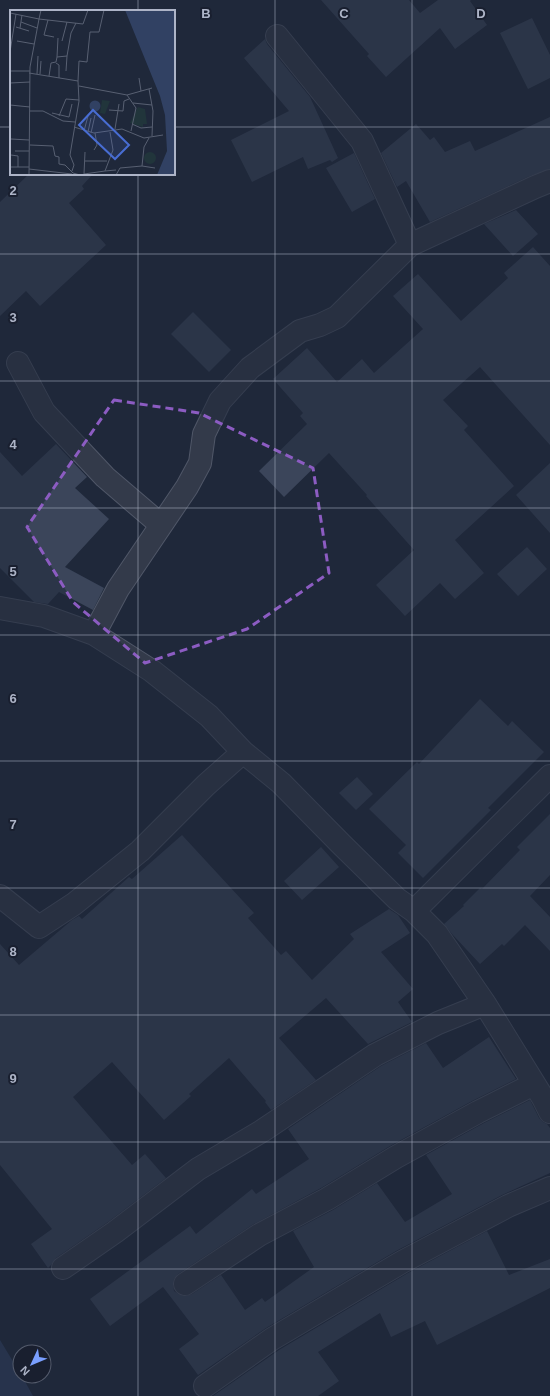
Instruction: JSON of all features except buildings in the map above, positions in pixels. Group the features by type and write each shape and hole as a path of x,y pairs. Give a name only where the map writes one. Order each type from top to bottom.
{"street":[{"path":"277,36 362,141 410,245"},
{"path":"94,634 118,589 186,487 200,463 204,434 220,401 250,368 300,331 320,325 337,317 410,245 535,186 550,181"},
{"path":"18,363 44,412 105,477 161,524"},
{"path":"0,608 44,616 94,634 152,671 209,716 243,752 281,783 386,888 414,911 437,934 485,1004 550,1112"},
{"path":"0,896 39,927 74,904 140,851 206,785 243,752"},
{"path":"414,911 550,776"},
{"path":"63,1268 115,1232 198,1169 262,1131 375,1055 438,1023 485,1004"},
{"path":"184,1284 259,1235 327,1199 396,1157 478,1112 534,1084"},
{"path":"205,1386 272,1339 402,1262 508,1206 550,1188"}],"highlighted area":[{"path":"114,400 199,413 313,468 329,573 247,629 145,663 73,602 27,527"}],"water":[{"path":"0,1340 12,1360 12,1384 26,1384 33,1396 0,1396"}]}
